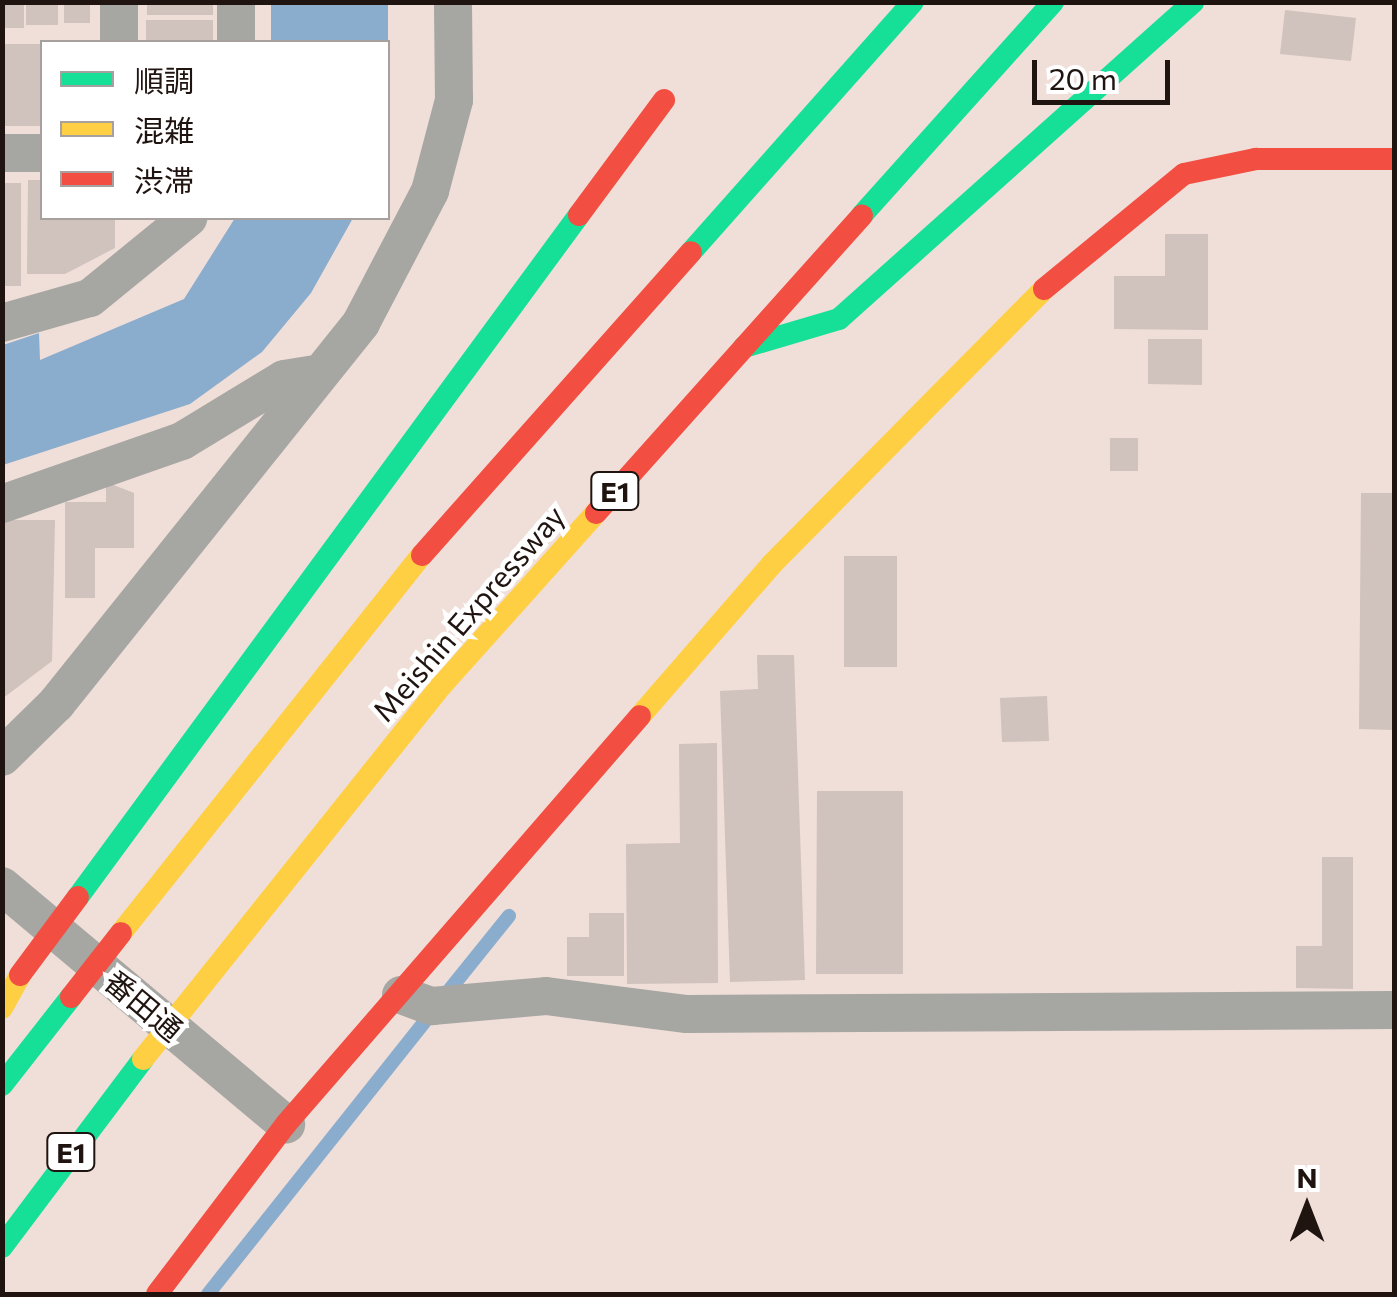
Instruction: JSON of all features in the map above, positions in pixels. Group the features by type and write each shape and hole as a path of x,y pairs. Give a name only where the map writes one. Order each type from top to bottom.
{"main road":[{"path":"2,1085 370,613 913,2"},
{"name":"Meishin Expressway","path":"2,1247 143,1059 442,685 1053,2"},
{"path":"744,347 839,319 1193,2"},
{"path":"2,1008 20,975 664,100"},
{"path":"158,1294 286,1124 402,995 772,564 1081,251 1184,174 1256,158 1394,159"}],"street":[{"path":"119,40 120,2"},
{"path":"236,2 236,40"},
{"path":"2,757 56,704 361,323 430,191 454,100 453,2"},
{"path":"2,153 40,153"},
{"path":"2,323 90,298 186,220"},
{"path":"2,504 182,440 284,378 317,374"},
{"name":"番田通","path":"3,889 286,1124"},
{"path":"402,995 432,1006 546,996 687,1014 1394,1010"}],"water":[{"path":"271,3 388,3 388,40 271,40"},
{"path":"234,220 352,220 311,293 262,352 190,404 3,465 3,345 39,333 40,360 184,299"}],"building":[{"path":"2,2 24,2 24,28 2,28"},
{"path":"26,2 58,2 58,25 26,25"},
{"path":"64,2 90,2 90,23 64,23"},
{"path":"147,2 213,2 213,15 147,15"},
{"path":"1285,10 1356,18 1351,61 1280,54"},
{"path":"146,20 213,20 213,40 146,40"},
{"path":"2,44 40,44 40,126 2,126"},
{"path":"28,180 40,180 40,220 115,220 115,248 65,274 27,274"},
{"path":"2,183 21,183 21,286 2,286"},
{"path":"1165,234 1208,234 1208,330 1114,329 1114,276 1165,276"},
{"path":"1148,339 1202,339 1202,385 1148,384"},
{"path":"1110,438 1138,438 1138,471 1110,471"},
{"path":"106,482 134,493 134,548 95,548 95,598 65,598 65,502 106,502"},
{"path":"1361,493 1394,493 1394,730 1359,729"},
{"path":"2,520 55,520 52,661 2,699"},
{"path":"844,556 897,556 897,667 844,667"},
{"path":"757,655 794,655 805,980 730,982 720,691 758,689"},
{"path":"1047,696 1049,741 1002,742 1000,698"},
{"path":"717,743 718,983 627,984 626,844 680,843 679,744"},
{"path":"817,791 903,791 903,974 816,974"},
{"path":"1322,857 1353,857 1353,989 1296,988 1296,946 1322,946"},
{"path":"589,913 624,913 624,976 567,976 567,937 589,937"}],"waterway":[{"path":"447,993 509,916"},
{"path":"208,1294 427,1019"}],"traffic: fast":[{"path":"691,252 913,2"},
{"path":"862,215 1053,2"},
{"path":"744,347 839,319 1193,2"},
{"path":"78,897 579,215"},
{"path":"2,1085 71,997"},
{"path":"2,1247 143,1059"}],"traffic: slow":[{"path":"640,716 772,564 1044,289"},
{"path":"195,994 442,685 596,513"},
{"path":"121,933 422,555"},
{"path":"2,1008 20,975"},
{"path":"143,1059 195,994"}],"traffic: jam":[{"path":"579,215 664,100"},
{"path":"1044,289 1184,174 1256,159 1394,159"},
{"path":"596,513 862,215"},
{"path":"422,555 691,252"},
{"path":"157,1294 286,1124 640,716"},
{"path":"20,975 78,897"},
{"path":"71,997 121,933"}]}
